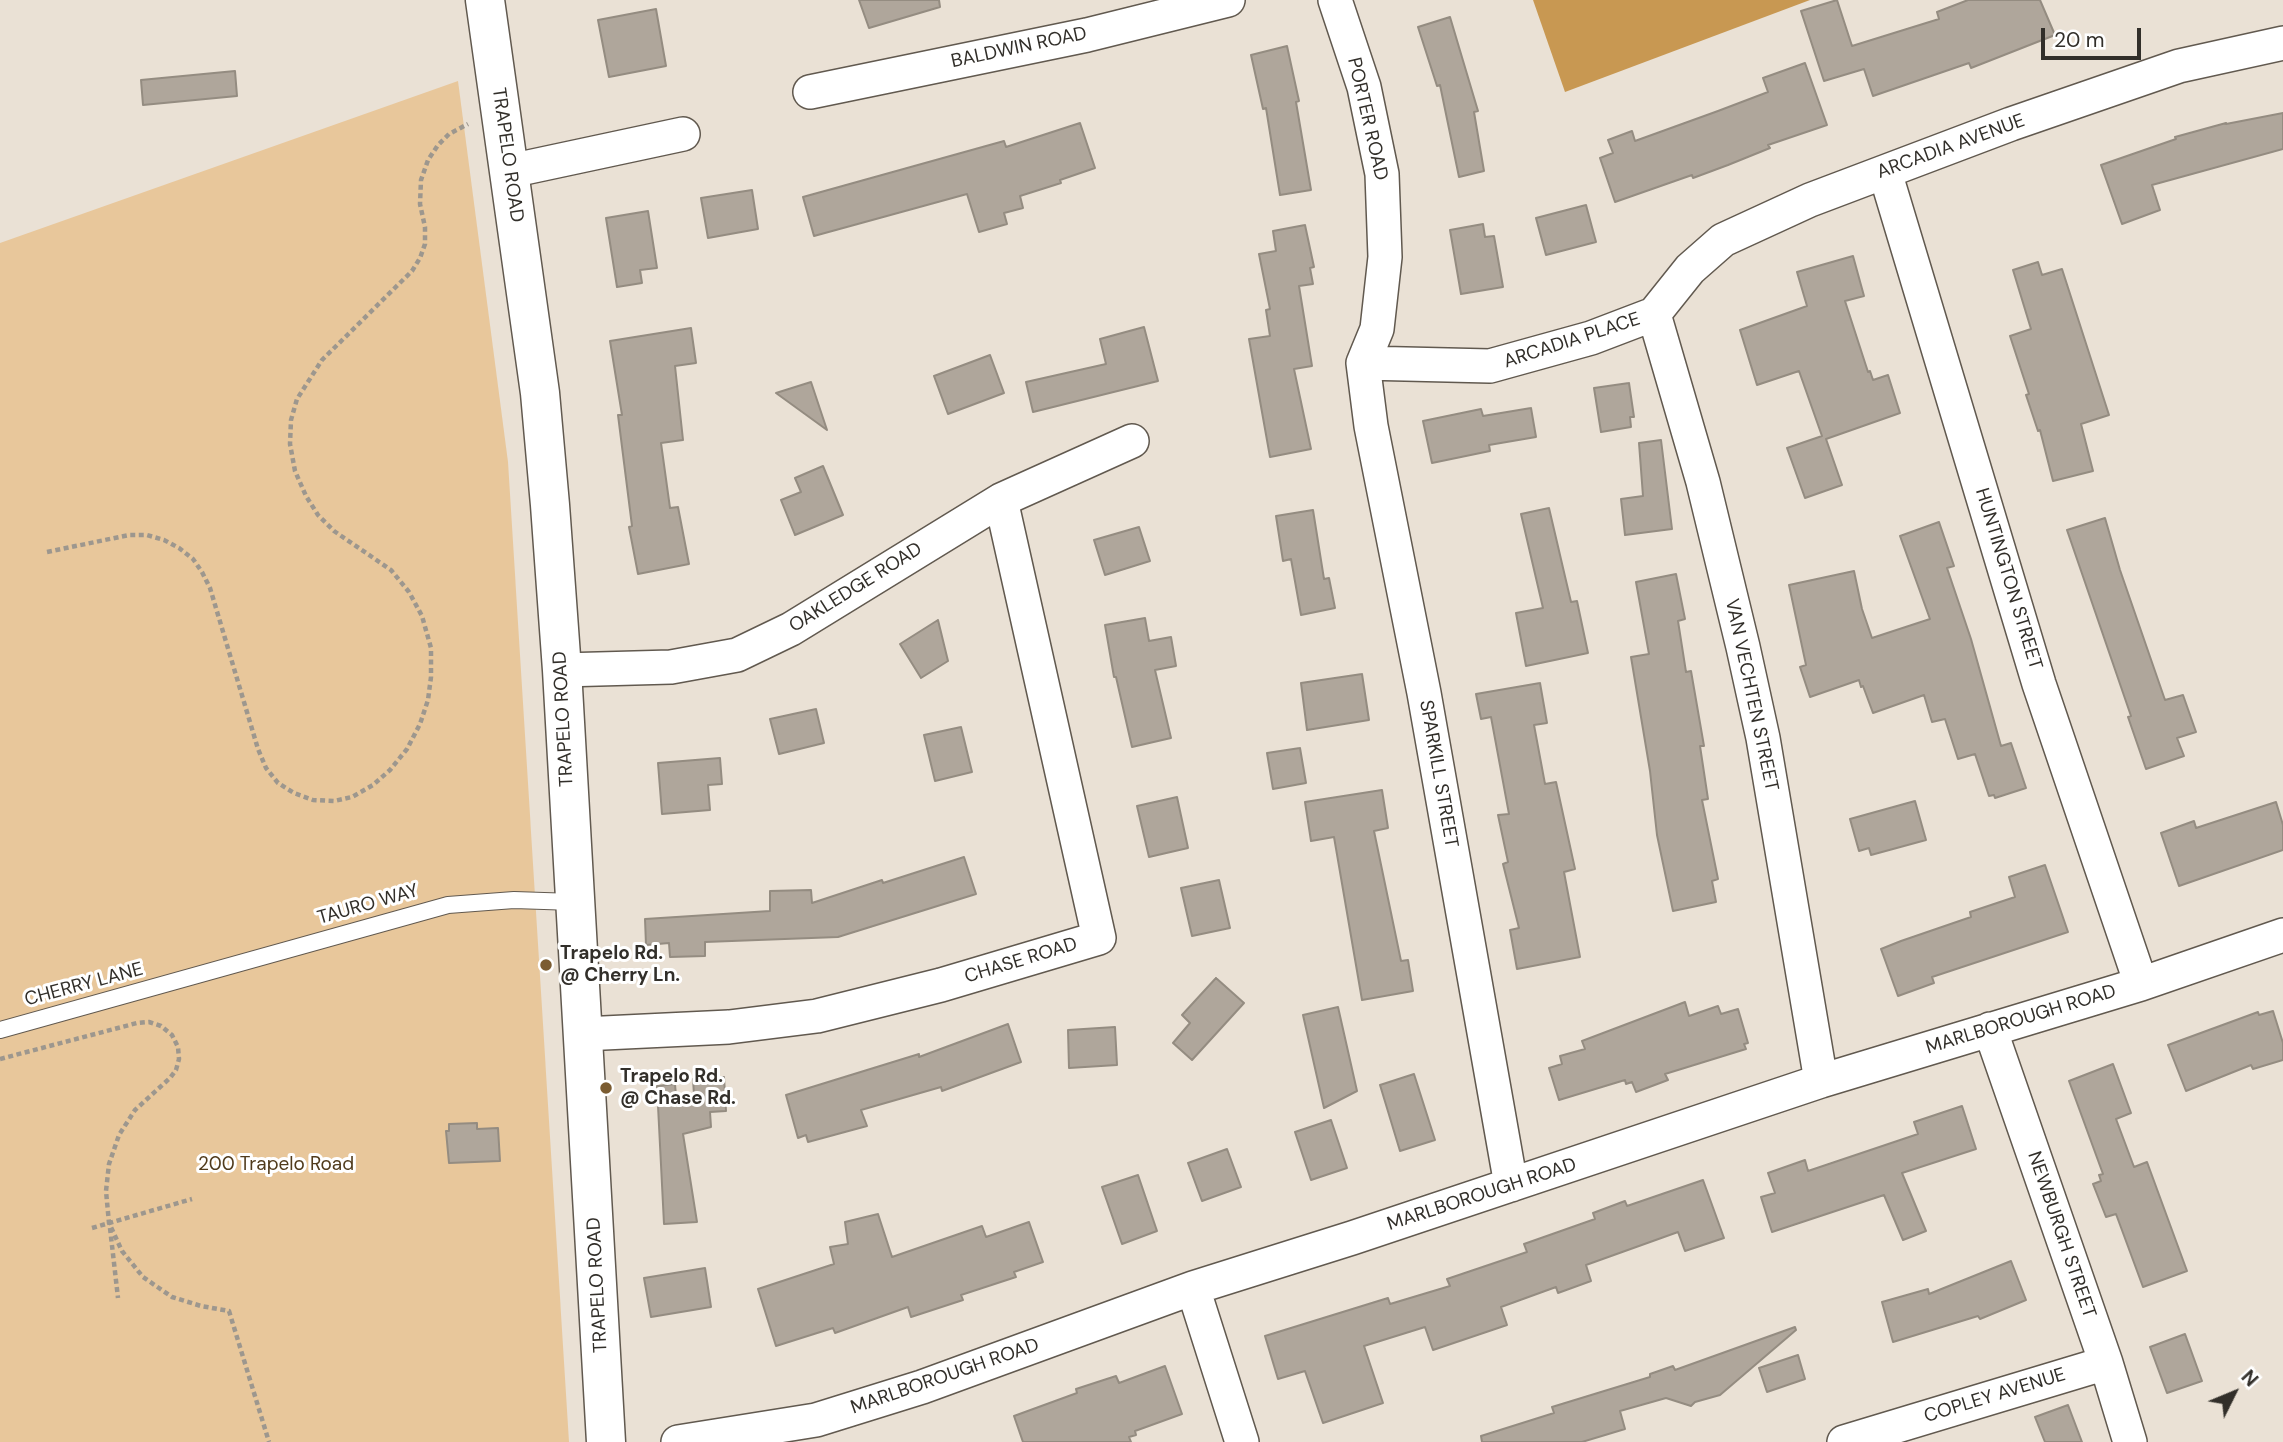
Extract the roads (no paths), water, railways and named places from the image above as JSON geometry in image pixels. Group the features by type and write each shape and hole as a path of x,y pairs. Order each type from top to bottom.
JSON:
{"main road":[{"name":"TRAPELO ROAD","path":"485,0 540,393 550,505 562,670 606,1442"}],"street":[{"name":"BALDWIN ROAD","path":"810,92 1087,34 1228,0"},
{"name":"PORTER ROAD","path":"1335,0 1364,87 1382,174 1385,257 1377,329 1363,363"},
{"name":"ARCADIA AVENUE","path":"1654,314 1690,269 1723,240 1810,200 2011,124 2179,66 2283,43"},
{"path":"510,171 683,134"},
{"name":"HUNTINGTON STREET","path":"1885,172 2039,684 2141,984"},
{"name":"ARCADIA PLACE","path":"1363,363 1490,366 1591,338 1654,314"},
{"name":"VAN VECHTEN STREET","path":"1654,314 1703,482 1763,738 1821,1081"},
{"name":"SPARKILL STREET","path":"1363,363 1371,426 1424,693 1511,1185"},
{"name":"OAKLEDGE ROAD","path":"562,670 671,667 737,655 791,629 1001,500 1132,441"},
{"name":"CHASE ROAD","path":"583,1034 729,1027 817,1016 941,985 1099,938 1001,500"},
{"name":"MARLBOROUGH ROAD","path":"678,1442 816,1420 922,1387 1193,1288 1821,1081 2141,984 2283,935"},
{"name":"NEWBURGH STREET","path":"1990,1029 2106,1363 2130,1442"},
{"path":"1193,1288 1242,1442"},
{"name":"COPLEY AVENUE","path":"1844,1442 2106,1363"}],"lane":[{"name":"TAURO WAY","path":"179,981 448,905 514,900 574,902"},
{"name":"CHERRY LANE","path":"0,1030 179,981"}],"place":[{"name":"Trapelo Rd. @ Cherry Ln.","path":"546,965"},
{"name":"Trapelo Rd. @ Chase Rd.","path":"606,1088"}],"park label":[{"name":"200 Trapelo Road","path":"276,1165"}]}
